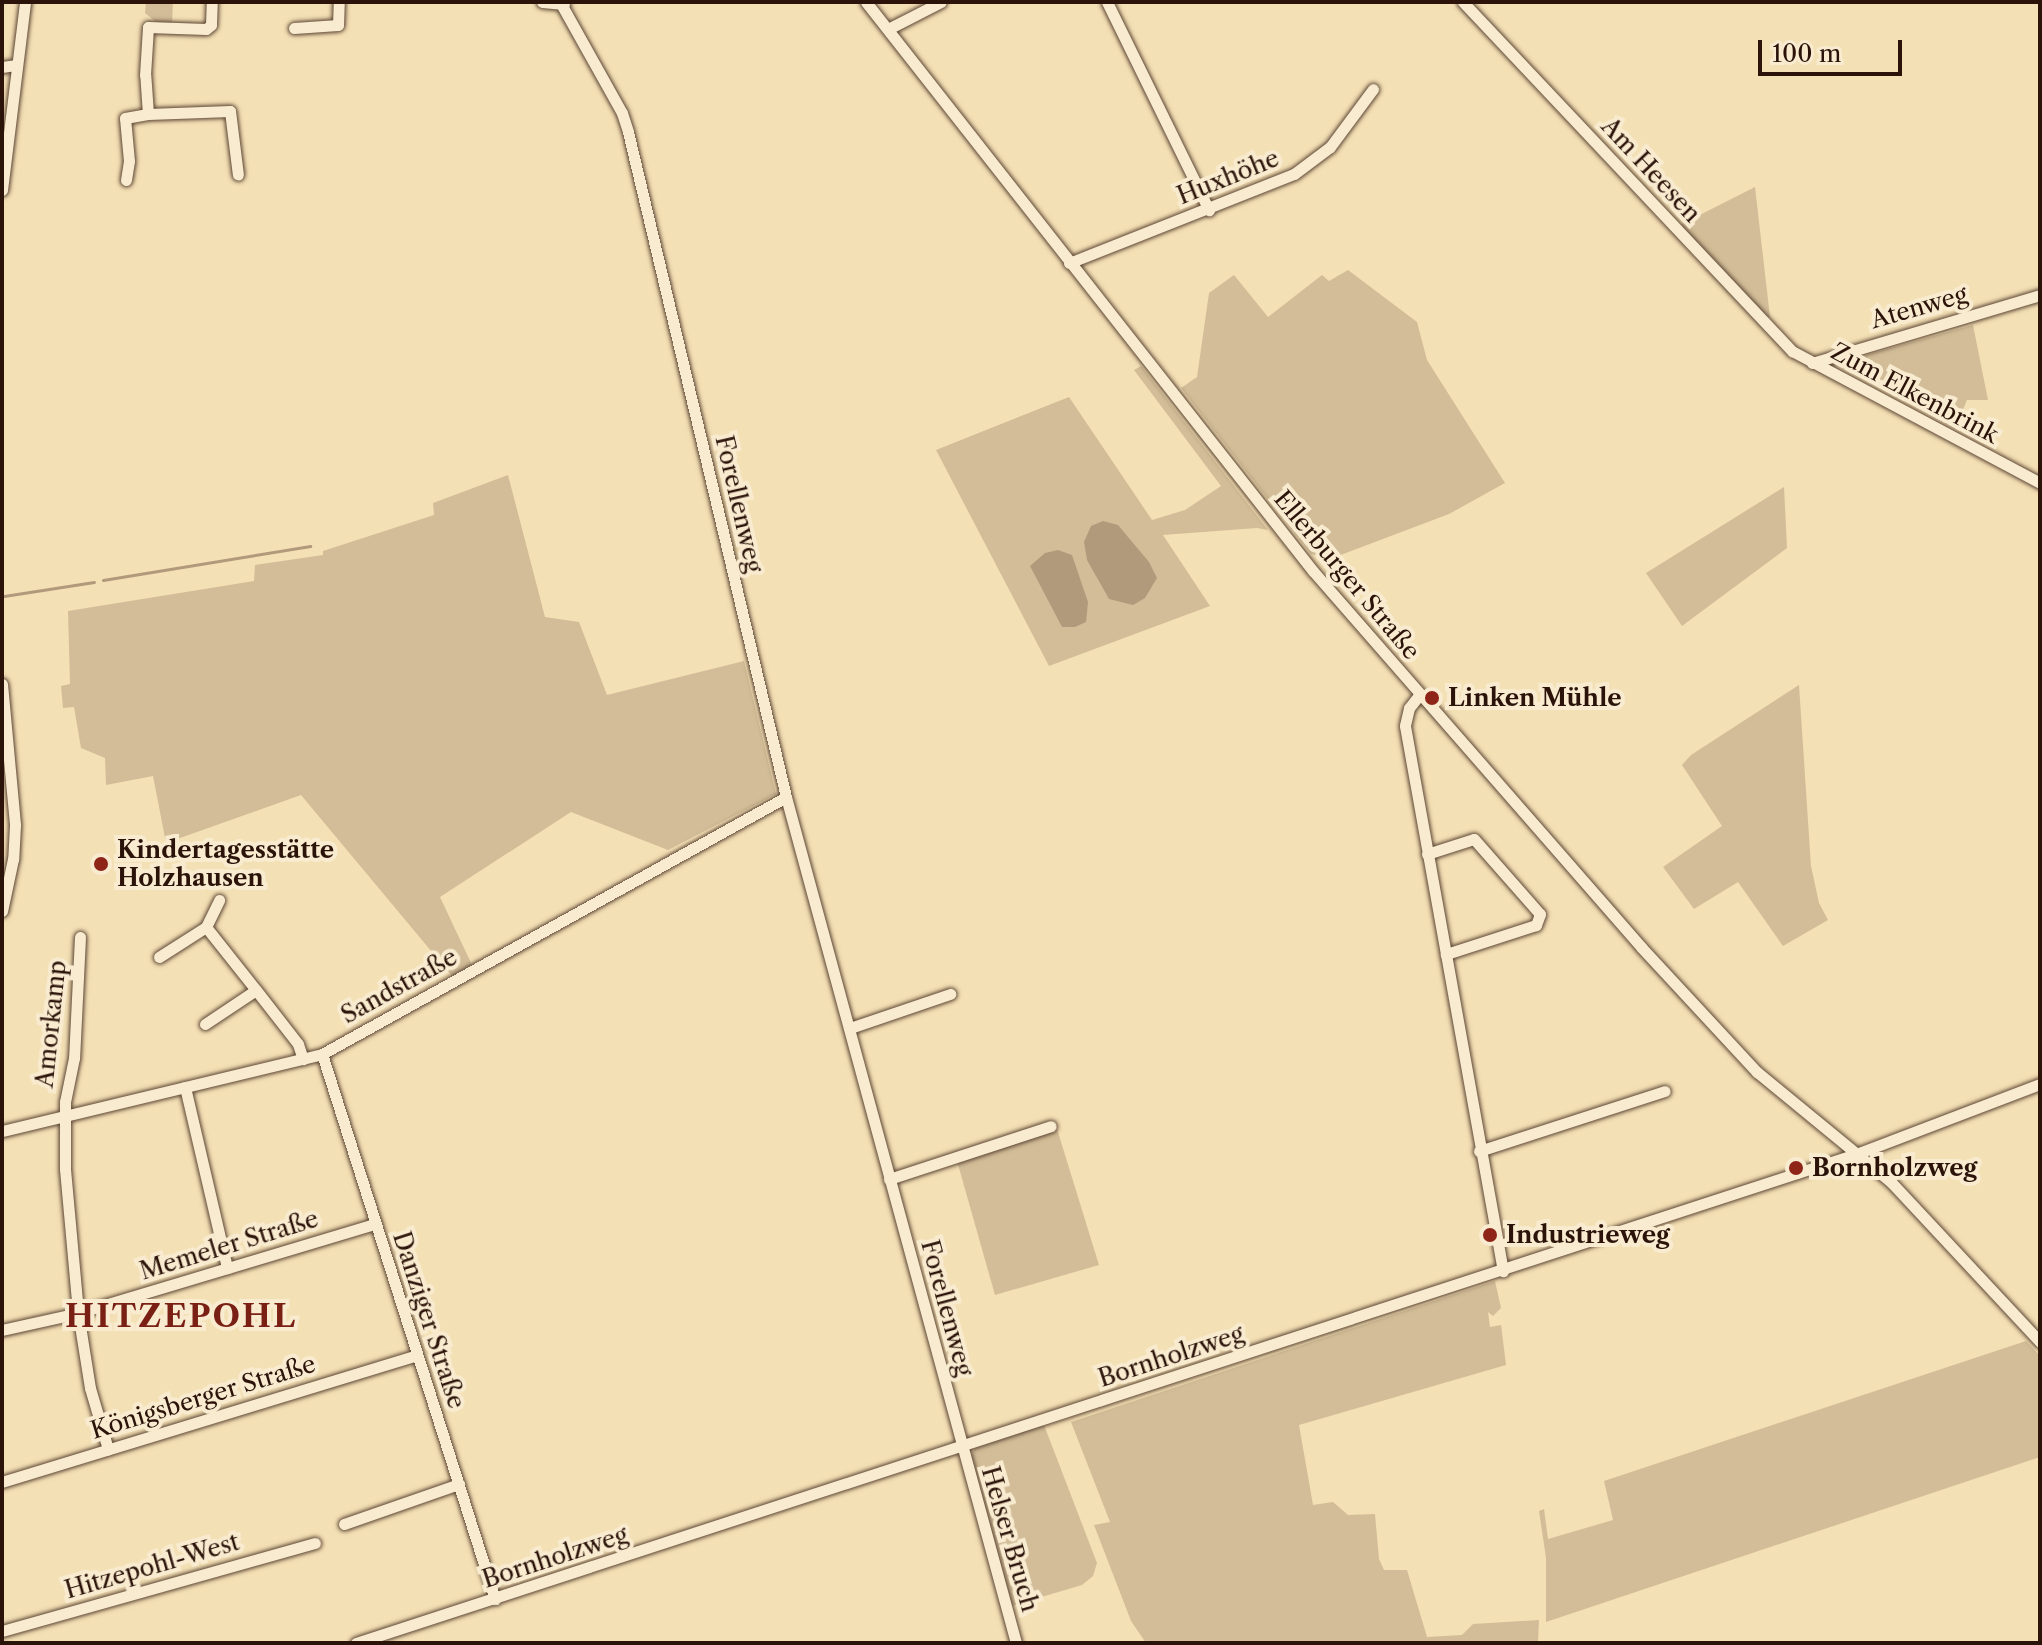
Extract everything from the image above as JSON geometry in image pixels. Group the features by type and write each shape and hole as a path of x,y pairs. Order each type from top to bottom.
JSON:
{"street":[{"path":"2,190 25,2"},
{"path":"148,114 145,75 148,27 206,29 211,25 212,2"},
{"path":"294,28 338,25 339,2"},
{"path":"542,2 563,3"},
{"name":"Ellerburger Straße","path":"866,2 1255,501 1420,694 1742,1057 1859,1153 1915,1206 2040,1342"},
{"path":"888,29 941,2"},
{"path":"1107,2 1209,210"},
{"name":"Am Heesen","path":"1463,2 1775,335 1812,363"},
{"name":"Forellenweg","path":"563,3 622,113 628,132 786,797 962,1448"},
{"path":"2,67 17,65"},
{"name":"Huxhöhe","path":"1069,263 1294,174 1316,161 1330,147 1373,89"},
{"path":"126,180 129,161 125,118 148,114 230,111 238,175"},
{"name":"Atenweg","path":"1812,363 2040,295"},
{"name":"Zum Elkenbrink","path":"1812,363 2040,483"},
{"path":"2,684 15,825 13,859 2,911"},
{"path":"1420,694 1409,708 1405,726 1503,1271"},
{"name":"Sandstraße","path":"2,1131 322,1054 786,797"},
{"path":"1427,854 1474,839 1540,914 1536,925 1446,954"},
{"path":"159,957 206,927 219,900"},
{"path":"206,927 298,1044 303,1059"},
{"name":"Amorkamp","path":"80,937 74,1058 64,1116 68,1230 90,1388 108,1449"},
{"path":"205,1024 256,990"},
{"path":"850,1028 950,994"},
{"name":"Danziger Straße","path":"322,1054 495,1599"},
{"name":"Bornholzweg","path":"356,1643 962,1448 1859,1153 2040,1084"},
{"path":"185,1087 227,1268"},
{"path":"1479,1151 1665,1091"},
{"path":"889,1179 1051,1126"},
{"name":"Memeler Straße","path":"2,1330 78,1313 375,1224"},
{"name":"Königsberger Straße","path":"2,1482 417,1355"},
{"name":"Helser Bruch","path":"962,1448 1016,1643"},
{"path":"344,1524 459,1484"},
{"name":"Hitzepohl-West","path":"2,1631 315,1543"}],"shaded area":[{"path":"146,2 173,2 172,24 160,25 145,13"},
{"path":"1755,187 1770,317 1765,317 1678,226"},
{"path":"1348,270 1417,322 1427,360 1505,483 1449,514 1330,559 1311,554 1181,388 1197,377 1209,293 1234,275 1268,317 1322,275 1329,281"},
{"path":"1973,325 1988,400 1967,400 1955,429 1838,366 1838,363"},
{"path":"1141,366 1268,530 1257,528 1163,535 1210,606 1049,666 936,450 1069,397 1152,520 1185,510 1221,486 1134,370"},
{"path":"508,475 545,617 579,622 607,695 744,661 776,794 668,850 571,812 440,897 472,965 452,976 301,795 166,843 153,776 106,785 105,758 81,748 74,707 63,708 61,686 70,684 68,611 254,581 255,565 323,555 323,551 434,515 433,503"},
{"path":"1784,487 1787,548 1682,626 1646,573"},
{"path":"1103,521 1118,525 1149,562 1157,578 1145,598 1133,605 1109,599 1087,560 1084,542 1091,526"},
{"path":"1058,550 1072,555 1088,602 1086,622 1075,627 1062,627 1030,566 1045,553"},
{"path":"1799,685 1811,866 1819,903 1828,920 1783,946 1738,882 1694,909 1663,867 1722,826 1682,765 1691,755"},
{"path":"1057,1129 1099,1265 995,1295 957,1161"},
{"path":"1495,1281 1501,1308 1493,1316 1488,1312 1490,1327 1501,1325 1506,1365 1299,1425 1313,1505 1333,1502 1348,1515 1375,1514 1379,1559 1384,1570 1407,1570 1427,1637 1462,1635 1473,1624 1539,1620 1538,1643 1146,1643 1131,1621 1094,1525 1110,1522 1071,1422"},
{"path":"2026,1341 2040,1356 2040,1457 1546,1622 1546,1558 1539,1511 1544,1509 1548,1539 1613,1520 1604,1481"},
{"path":"1044,1425 1097,1563 1093,1576 1082,1585 1011,1606 971,1456 975,1448"}],"waterway":[{"path":"103,580 310,546"},
{"path":"4,596 94,582"}],"place":[{"name":"Linken Mühle","path":"1432,698"},
{"name":"Kindertagesstätte Holzhausen","path":"101,864"},
{"name":"Bornholzweg","path":"1796,1168"},
{"name":"Industrieweg","path":"1490,1235"}],"district":[{"name":"HITZEPOHL","path":"181,1316"}]}
